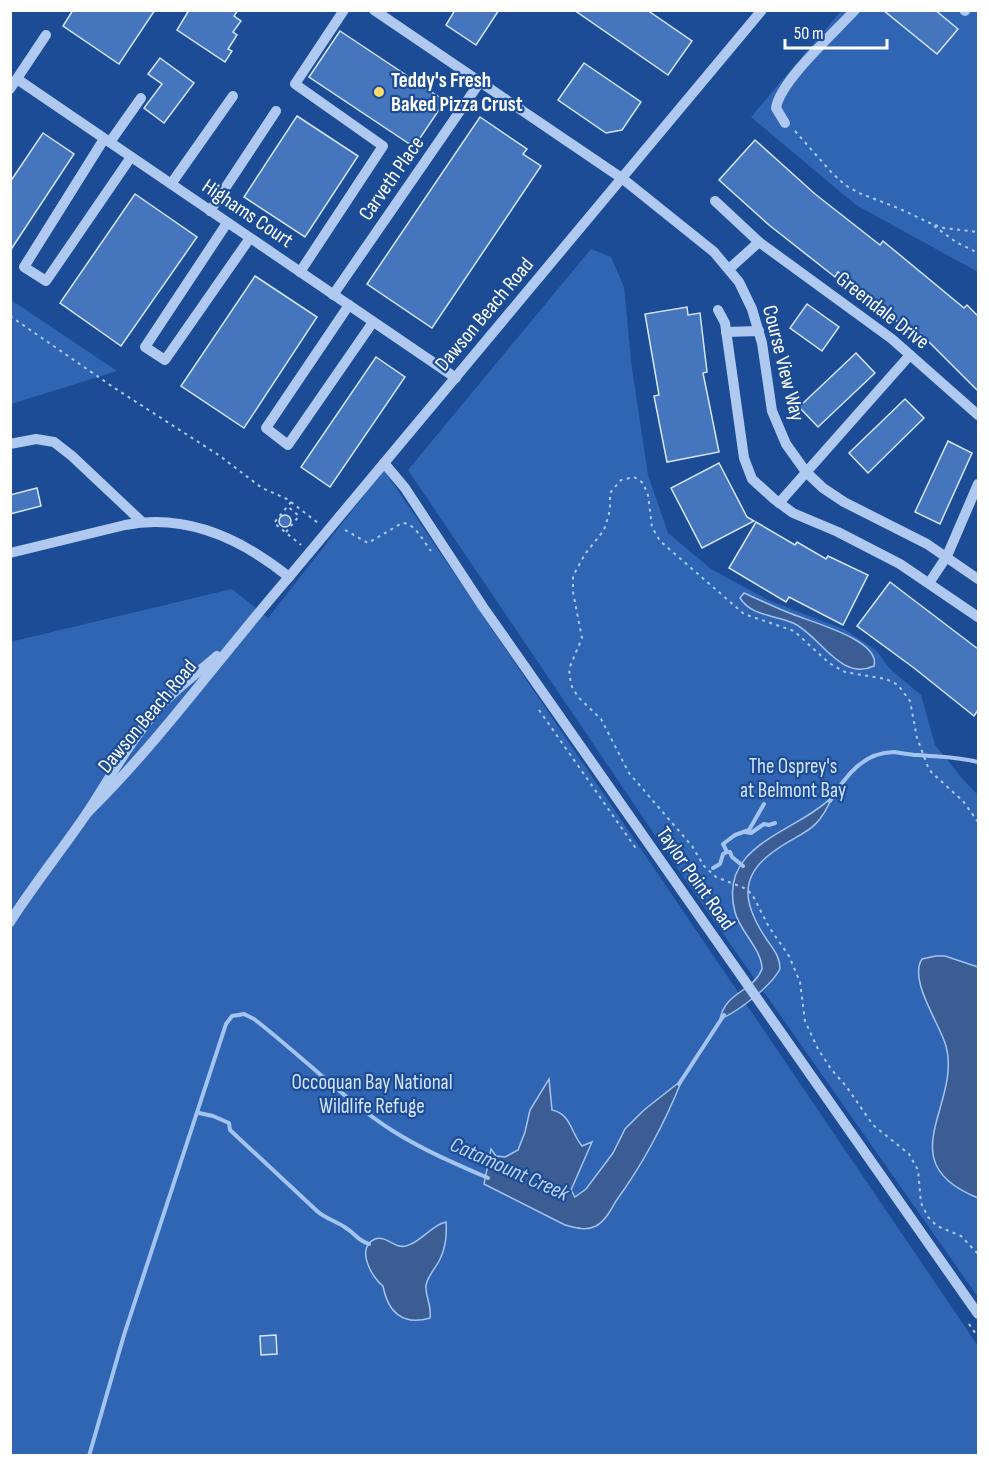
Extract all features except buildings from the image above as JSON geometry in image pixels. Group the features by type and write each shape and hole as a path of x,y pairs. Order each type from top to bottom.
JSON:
{"street":[{"path":"300,272 383,146 295,84 344,10"},
{"name":"Course View Way","path":"374,10 622,178 708,246 729,269 747,296 759,331 774,417 786,444 806,472 843,502 927,544 978,579"},
{"name":"Dawson Beach Road","path":"87,813 134,764 234,640 456,378 762,10"},
{"path":"785,123 776,108 781,94 804,65 855,10"},
{"path":"10,89 46,35"},
{"name":"Highams Court","path":"17,79 456,378"},
{"name":"Carveth Place","path":"333,295 480,82"},
{"path":"171,184 233,96"},
{"path":"131,157 46,281 24,267 107,140 141,98"},
{"path":"210,211 276,111"},
{"name":"Greendale Drive","path":"715,201 759,242 892,339 978,415"},
{"path":"227,223 145,347 165,360 250,238"},
{"path":"729,269 759,242"},
{"path":"349,305 266,428 288,445 373,322"},
{"path":"718,310 725,323 744,458 752,479 793,513 838,532 900,564 978,617"},
{"path":"726,332 759,331"},
{"path":"779,503 910,355"},
{"path":"10,444 36,438 54,442 142,522"},
{"name":"Taylor Point Road","path":"384,463 405,488 483,607 978,1314"},
{"path":"929,583 946,556 978,484"},
{"path":"10,553 142,522 172,522 216,534 254,551 289,577"},
{"name":"Dawson Beach Road","path":"10,922 87,813 127,749 160,707 234,640"}],"path":[{"path":"785,123 800,135 832,173 859,193 932,224 978,232"},
{"path":"932,224 956,242 978,253"},
{"path":"10,316 113,387 220,456 262,488 291,502 319,524"},
{"path":"978,822 963,801 932,773 920,747 910,701 898,685 886,679 845,672 829,663 794,631 754,619 738,610 660,541 652,527 648,495 643,483 634,477 626,477 613,488 610,493 610,510 604,530 585,554 573,576 573,592 582,638 569,669 571,685 578,698 602,719 629,773 712,874 752,894 769,927 789,956 800,982 805,1021 818,1049 873,1125 909,1154 918,1170 921,1203 928,1217 937,1226 962,1236 978,1254"},
{"path":"291,502 274,523 310,552"},
{"path":"285,532 299,516 287,506"},
{"path":"338,526 368,543 402,523 407,523 413,527 434,557"},
{"path":"534,702 581,773 638,851"}],"green space":[{"path":"841,11 978,11 978,272 856,205 751,117"},
{"name":"The Osprey's at Belmont Bay","path":"591,249 611,257 624,287 632,369 648,475 668,533 711,569 768,600 846,630 877,651 890,669 921,695 935,745 978,795 978,1297 686,881 408,470"},
{"path":"11,300 117,371 11,404"},
{"name":"Occoquan Bay National Wildlife Refuge","path":"384,470 978,1346 978,1455 11,1455 10,642 232,589 268,618"}],"water":[{"path":"744,593 856,640 867,648 873,657 874,666 862,669 851,668 840,662 793,623 750,608 740,598"},
{"path":"832,797 826,810 813,827 779,847 759,865 752,875 748,896 750,907 760,929 776,954 780,969 776,976 753,998 736,1011 720,1019 728,1003 758,977 762,969 755,947 741,927 735,912 733,889 738,870 748,855 763,842 817,809"},
{"path":"945,956 978,967 978,1198 951,1184 937,1167 933,1150 934,1131 945,1090 948,1068 946,1046 926,1002 919,978 919,968 922,959"},
{"path":"549,1079 552,1110 563,1115 582,1146 592,1142 571,1190 575,1197 586,1189 613,1153 625,1129 644,1110 682,1080 644,1158 605,1218 592,1228 581,1229 565,1225 484,1184 491,1149 496,1156 505,1157 518,1150 530,1110"},
{"path":"446,1222 444,1250 426,1285 430,1318 405,1319 393,1310 383,1286 370,1270 366,1249 369,1243 379,1238 398,1246 412,1244 436,1226"}],"waterway":[{"name":"Catamount Creek","path":"830,801 856,768 864,761 883,753 894,752 978,762"},
{"path":"743,866 732,857 730,852 727,852 723,844 735,835 749,830 764,804"},
{"path":"745,832 751,833 764,824 775,823"},
{"path":"713,868 720,864 723,854 727,852"},
{"name":"Catamount Creek","path":"89,1456 124,1335 226,1024 232,1016 244,1014 254,1019 339,1091 393,1131 428,1151 488,1178"},
{"name":"Catamount Creek","path":"679,1084 724,1015"},
{"path":"199,1113 229,1123 230,1130 317,1211 369,1244"}],"place":[{"name":"Teddy's Fresh Baked Pizza Crust","path":"379,92"}]}
